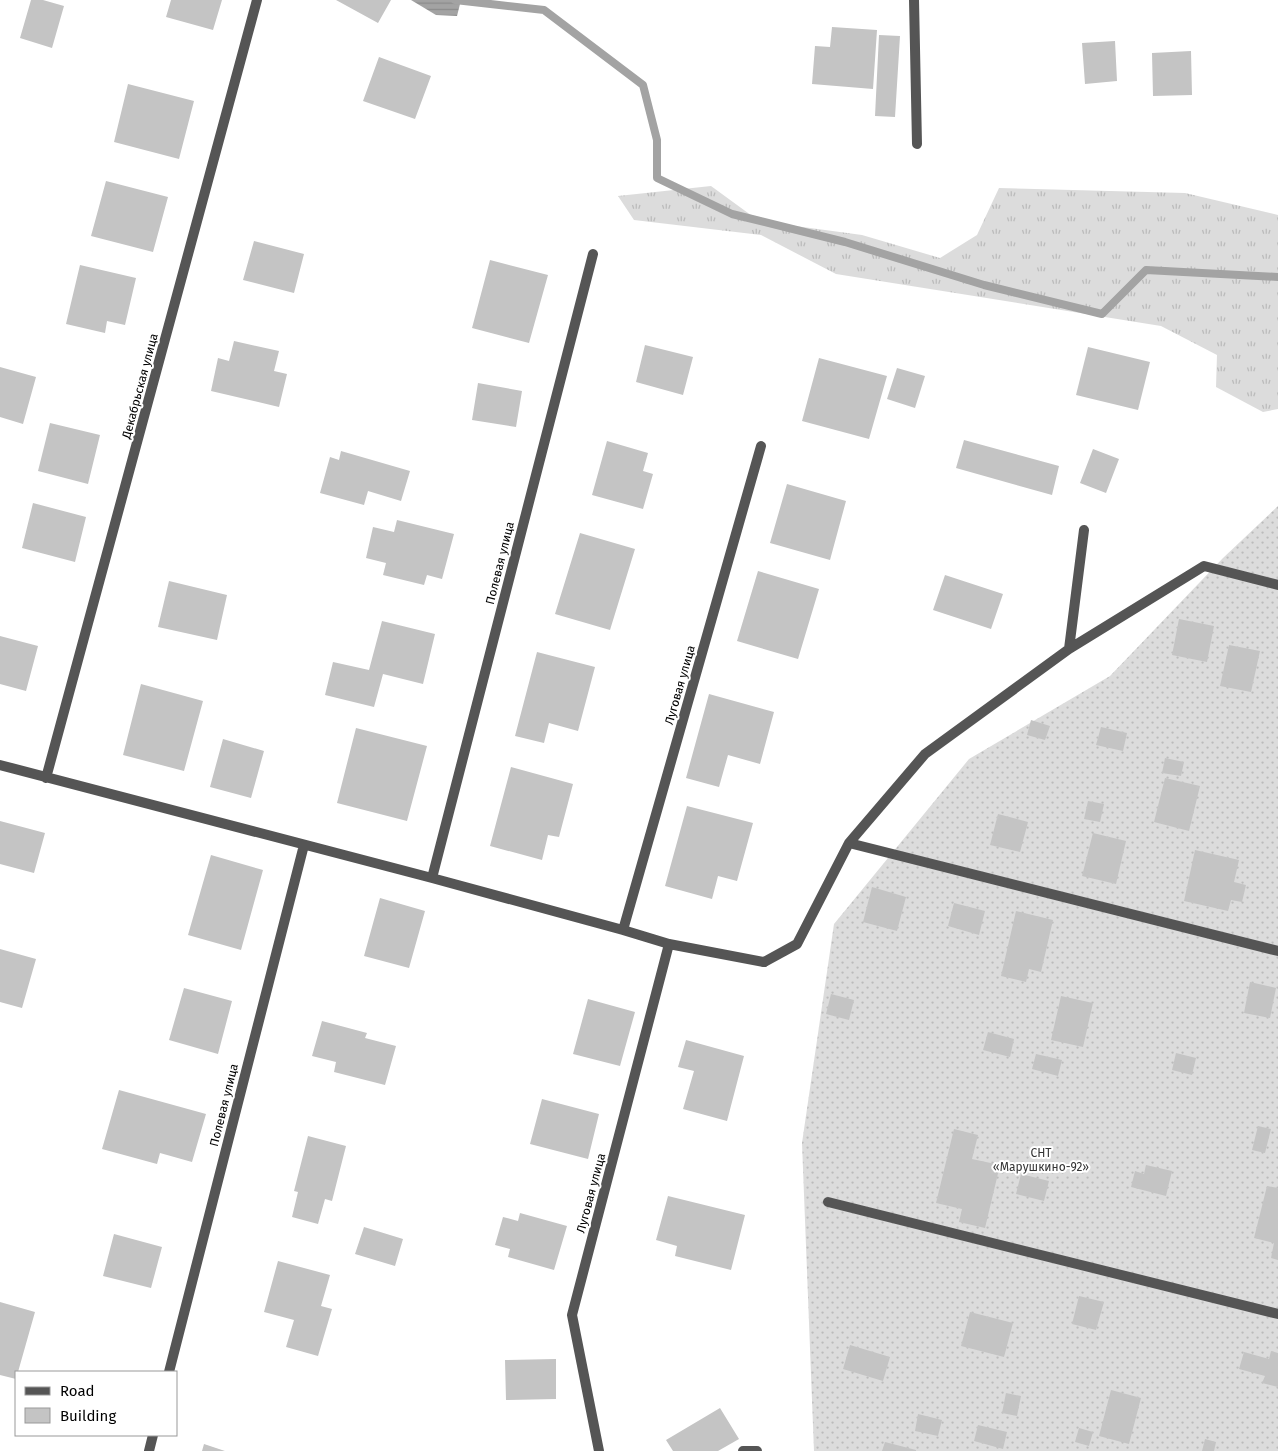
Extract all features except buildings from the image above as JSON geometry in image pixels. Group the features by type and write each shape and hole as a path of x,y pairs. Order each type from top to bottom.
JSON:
{"street":[{"name":"Декабрьская улица","path":"46,778 257,0"},
{"path":"914,0 917,144"},
{"name":"Полевая улица","path":"432,878 592,254"},
{"name":"Луговая улица","path":"623,930 761,446"},
{"path":"1068,649 1084,530"},
{"path":"0,766 432,878 669,944 764,962 796,944 849,843 925,754 1068,649 1204,566 1278,585"},
{"path":"849,843 1278,951"},
{"name":"Полевая улица","path":"169,1371 304,845"},
{"name":"Луговая улица","path":"599,1451 572,1315 669,944"},
{"path":"828,1202 1278,1314"},
{"path":"149,1451 153,1436"},
{"path":"744,1450 757,1451"}],"green space":[{"path":"711,186 759,221 862,235 940,258 977,235 999,188 1185,193 1278,215 1278,409 1263,412 1216,387 1217,355 1161,326 836,274 761,235 634,220 618,196"},
{"name":"СНТ «Марушкино-92»","path":"1278,506 1278,1451 814,1451 802,1143 834,924 969,759 1110,676 1223,558"}],"shaded area":[{"path":"411,0 461,0 457,16 436,15"}],"waterway":[{"path":"455,0 544,10 643,85 657,140 657,178 732,214 845,242 984,285 1102,314 1146,270 1278,277"}]}
